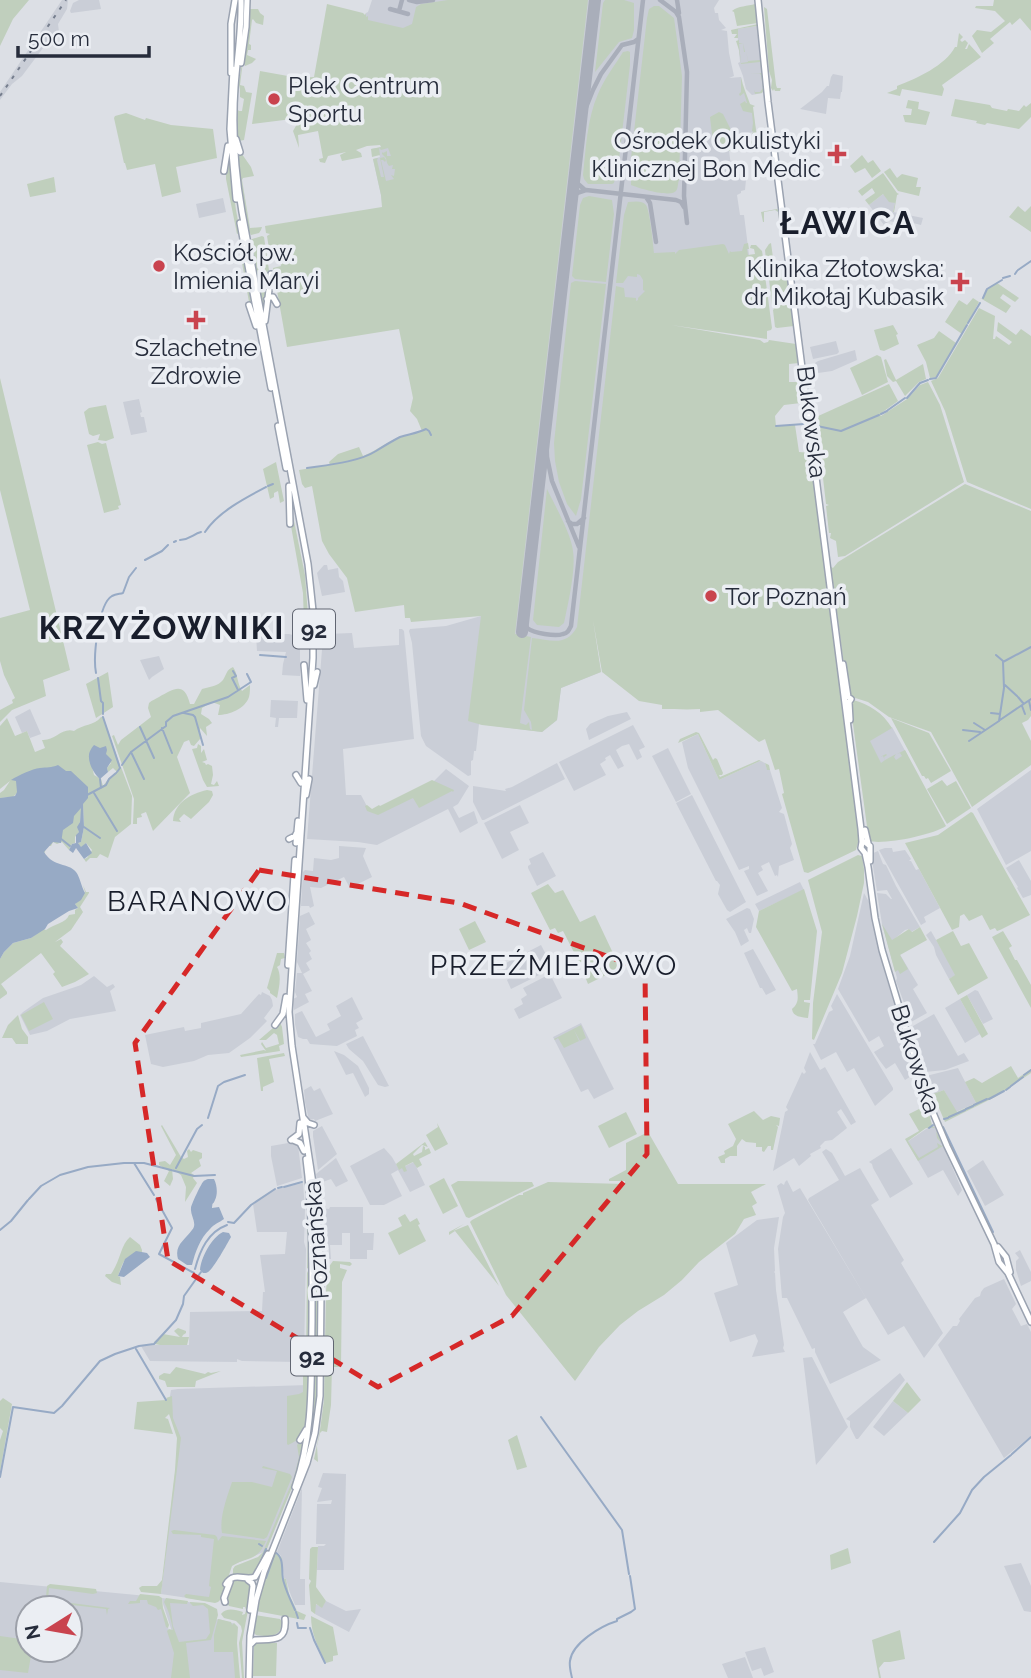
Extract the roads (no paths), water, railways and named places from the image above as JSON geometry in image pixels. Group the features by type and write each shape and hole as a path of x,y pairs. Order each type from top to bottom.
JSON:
{"main road":[{"path":"232,83 230,30 232,9 238,0"},
{"name":"92","path":"238,0 232,83 236,199 311,586 314,629 299,831"},
{"name":"92","path":"232,129 241,21 238,0"},
{"path":"234,100 245,36 247,0"},
{"name":"Bukowska","path":"760,0 865,843"},
{"name":"Bukowska","path":"760,0 768,100 844,691 865,843 870,846 866,851 882,950 927,1098 988,1233 1031,1316"},
{"path":"224,171 224,151 232,129"},
{"path":"232,129 240,152"},
{"path":"265,345 265,318 271,274"},
{"path":"267,299 273,297 278,304"},
{"path":"248,305 265,345"},
{"name":"92","path":"265,345 309,603 308,703 302,752 303,804 299,831"},
{"path":"289,486 290,524"},
{"path":"305,552 310,566"},
{"path":"843,664 848,696 851,699 850,720"},
{"path":"304,665 308,703"},
{"path":"308,703 317,672"},
{"path":"296,775 301,783"},
{"path":"303,804 309,779"},
{"path":"299,831 307,841 298,849 289,839 299,831"},
{"name":"Poznańska","path":"248,1678 251,1621 261,1582 307,1463 319,1405 321,1263 306,1136 288,1043 286,997 298,849"},
{"name":"Poznańska","path":"248,1678 246,1642 250,1610 299,1473 309,1420 312,1291 309,1189 289,1018 298,849"},
{"path":"289,874 293,885"},
{"path":"275,1024 283,1014 286,997"},
{"path":"304,1151 300,1143 291,1140 298,1134 301,1120 313,1127 306,1136"},
{"path":"306,1198 309,1189"},
{"name":"Bukowska","path":"1003,1260 1031,1322"},
{"path":"300,1440 309,1420"},
{"path":"234,1575 250,1578 256,1576 268,1554"},
{"path":"226,1584 234,1575"},
{"path":"225,1602 228,1585 234,1575"},
{"path":"234,1575 253,1584 250,1610"},
{"path":"248,1657 253,1640 279,1638 284,1632 285,1623 285,1619 278,1636 267,1638 254,1635 251,1621"}],"water":[{"path":"94,745 100,748 106,746 106,754 112,760 107,768 108,772 100,779 89,761"},
{"path":"58,765 71,771 88,787 88,798 83,804 84,827 81,842 78,843 81,847 86,843 92,853 84,859 76,848 73,853 69,850 72,844 76,843 81,808 74,816 73,823 63,830 61,843 53,842 44,852 56,863 76,872 85,893 75,904 78,908 48,924 31,938 13,943 0,959 0,798 15,796 16,781 11,780 14,778 33,770"},
{"path":"208,1179 214,1179 216,1187 217,1195 212,1208 219,1207 224,1219 206,1233 198,1246 192,1265 187,1265 178,1259 177,1254 181,1243 194,1227 191,1206 202,1184"},
{"path":"223,1232 229,1233 231,1237 214,1266 203,1273 200,1270 205,1254 214,1239"},
{"path":"136,1251 147,1253 150,1257 124,1277 118,1276 125,1259"}],"waterway":[{"path":"1018,270 1031,261"},
{"path":"1003,278 1010,276"},
{"path":"983,298 987,289 1002,280"},
{"path":"968,323 980,303"},
{"path":"930,379 936,378 967,325"},
{"path":"907,398 920,383 928,380"},
{"path":"888,410 905,398"},
{"path":"881,414 887,411"},
{"path":"817,426 841,431 879,415"},
{"path":"776,426 804,424"},
{"path":"307,468 361,458 400,437 426,429 431,435"},
{"path":"268,486 273,484"},
{"path":"205,532 224,512 266,487"},
{"path":"180,540 201,532"},
{"path":"145,560 168,545"},
{"path":"96,673 96,644 103,609 112,596 123,593 136,568"},
{"path":"969,741 999,721 1004,688 1003,662 1031,647"},
{"path":"260,655 286,657"},
{"path":"996,655 1003,661"},
{"path":"233,671 236,676 232,678 238,690"},
{"path":"122,765 131,752 166,726 166,722 173,716 228,697 251,682 247,674"},
{"path":"98,678 103,714"},
{"path":"1005,685 1017,696"},
{"path":"1018,697 1023,703"},
{"path":"1000,720 1031,699"},
{"path":"1029,701 1031,710"},
{"path":"1022,706 1025,714"},
{"path":"184,713 195,717 203,745"},
{"path":"991,713 1000,714"},
{"path":"103,717 120,768 117,772"},
{"path":"974,723 985,730"},
{"path":"140,727 154,758"},
{"path":"162,728 172,753"},
{"path":"963,730 980,732"},
{"path":"131,752 144,779"},
{"path":"87,795 106,785 116,773"},
{"path":"100,779 101,788"},
{"path":"94,793 117,831"},
{"path":"84,827 100,838"},
{"path":"60,838 70,846"},
{"path":"1024,1075 1031,1070"},
{"path":"208,1118 218,1086 245,1075"},
{"path":"1011,1086 1023,1077"},
{"path":"926,1080 930,1090"},
{"path":"1006,1090 1010,1087"},
{"path":"989,1099 1004,1091"},
{"path":"932,1094 934,1100"},
{"path":"974,1105 987,1099"},
{"path":"966,1109 973,1106"},
{"path":"949,1117 965,1110"},
{"path":"944,1119 948,1118"},
{"path":"176,1168 197,1129 202,1125"},
{"path":"929,1128 933,1125"},
{"path":"943,1127 993,1232"},
{"path":"134,1163 154,1195"},
{"path":"29,1199 41,1186 60,1175 88,1167 144,1163 194,1176 215,1175"},
{"path":"284,1187 302,1182"},
{"path":"278,1188 282,1187"},
{"path":"228,1222 234,1223 251,1205 275,1189"},
{"path":"156,1199 172,1228 159,1254 194,1273"},
{"path":"0,1230 28,1200"},
{"path":"195,1269 206,1242 215,1232 227,1225"},
{"path":"0,1477 13,1407 54,1413 100,1361 139,1346 154,1344 176,1320 184,1296 201,1272"},
{"path":"136,1349 166,1400"},
{"path":"541,1417 622,1530 629,1574"},
{"path":"1012,1454 1031,1437"},
{"path":"934,1542 960,1513 972,1490 1011,1455"},
{"path":"261,1561 266,1549"},
{"path":"275,1552 282,1562 284,1583 295,1610"},
{"path":"266,1578 275,1553"},
{"path":"572,1678 570,1661 576,1648 596,1631 635,1609 630,1576"},
{"path":"296,1612 298,1618"},
{"path":"297,1623 298,1628 306,1628"},
{"path":"310,1628 325,1663"}],"railway":[{"path":"0,96 66,0"}],"place":[{"name":"Plek Centrum Sportu","path":"274,99"},
{"name":"Ośrodek Okulistyki Klinicznej Bon Medic","path":"837,154"},
{"name":"Kościół pw. Imienia Maryi","path":"159,266"},
{"name":"Klinika Złotowska: dr Mikołaj Kubasik","path":"960,282"},
{"name":"Szlachetne Zdrowie","path":"196,320"},
{"name":"Tor Poznań","path":"711,596"}],"district":[{"name":"ŁAWICA","path":"848,222"},
{"name":"KRZYŻOWNIKI","path":"162,627"},
{"name":"BARANOWO","path":"198,901"},
{"name":"PRZEŹMIEROWO","path":"554,965"}]}
